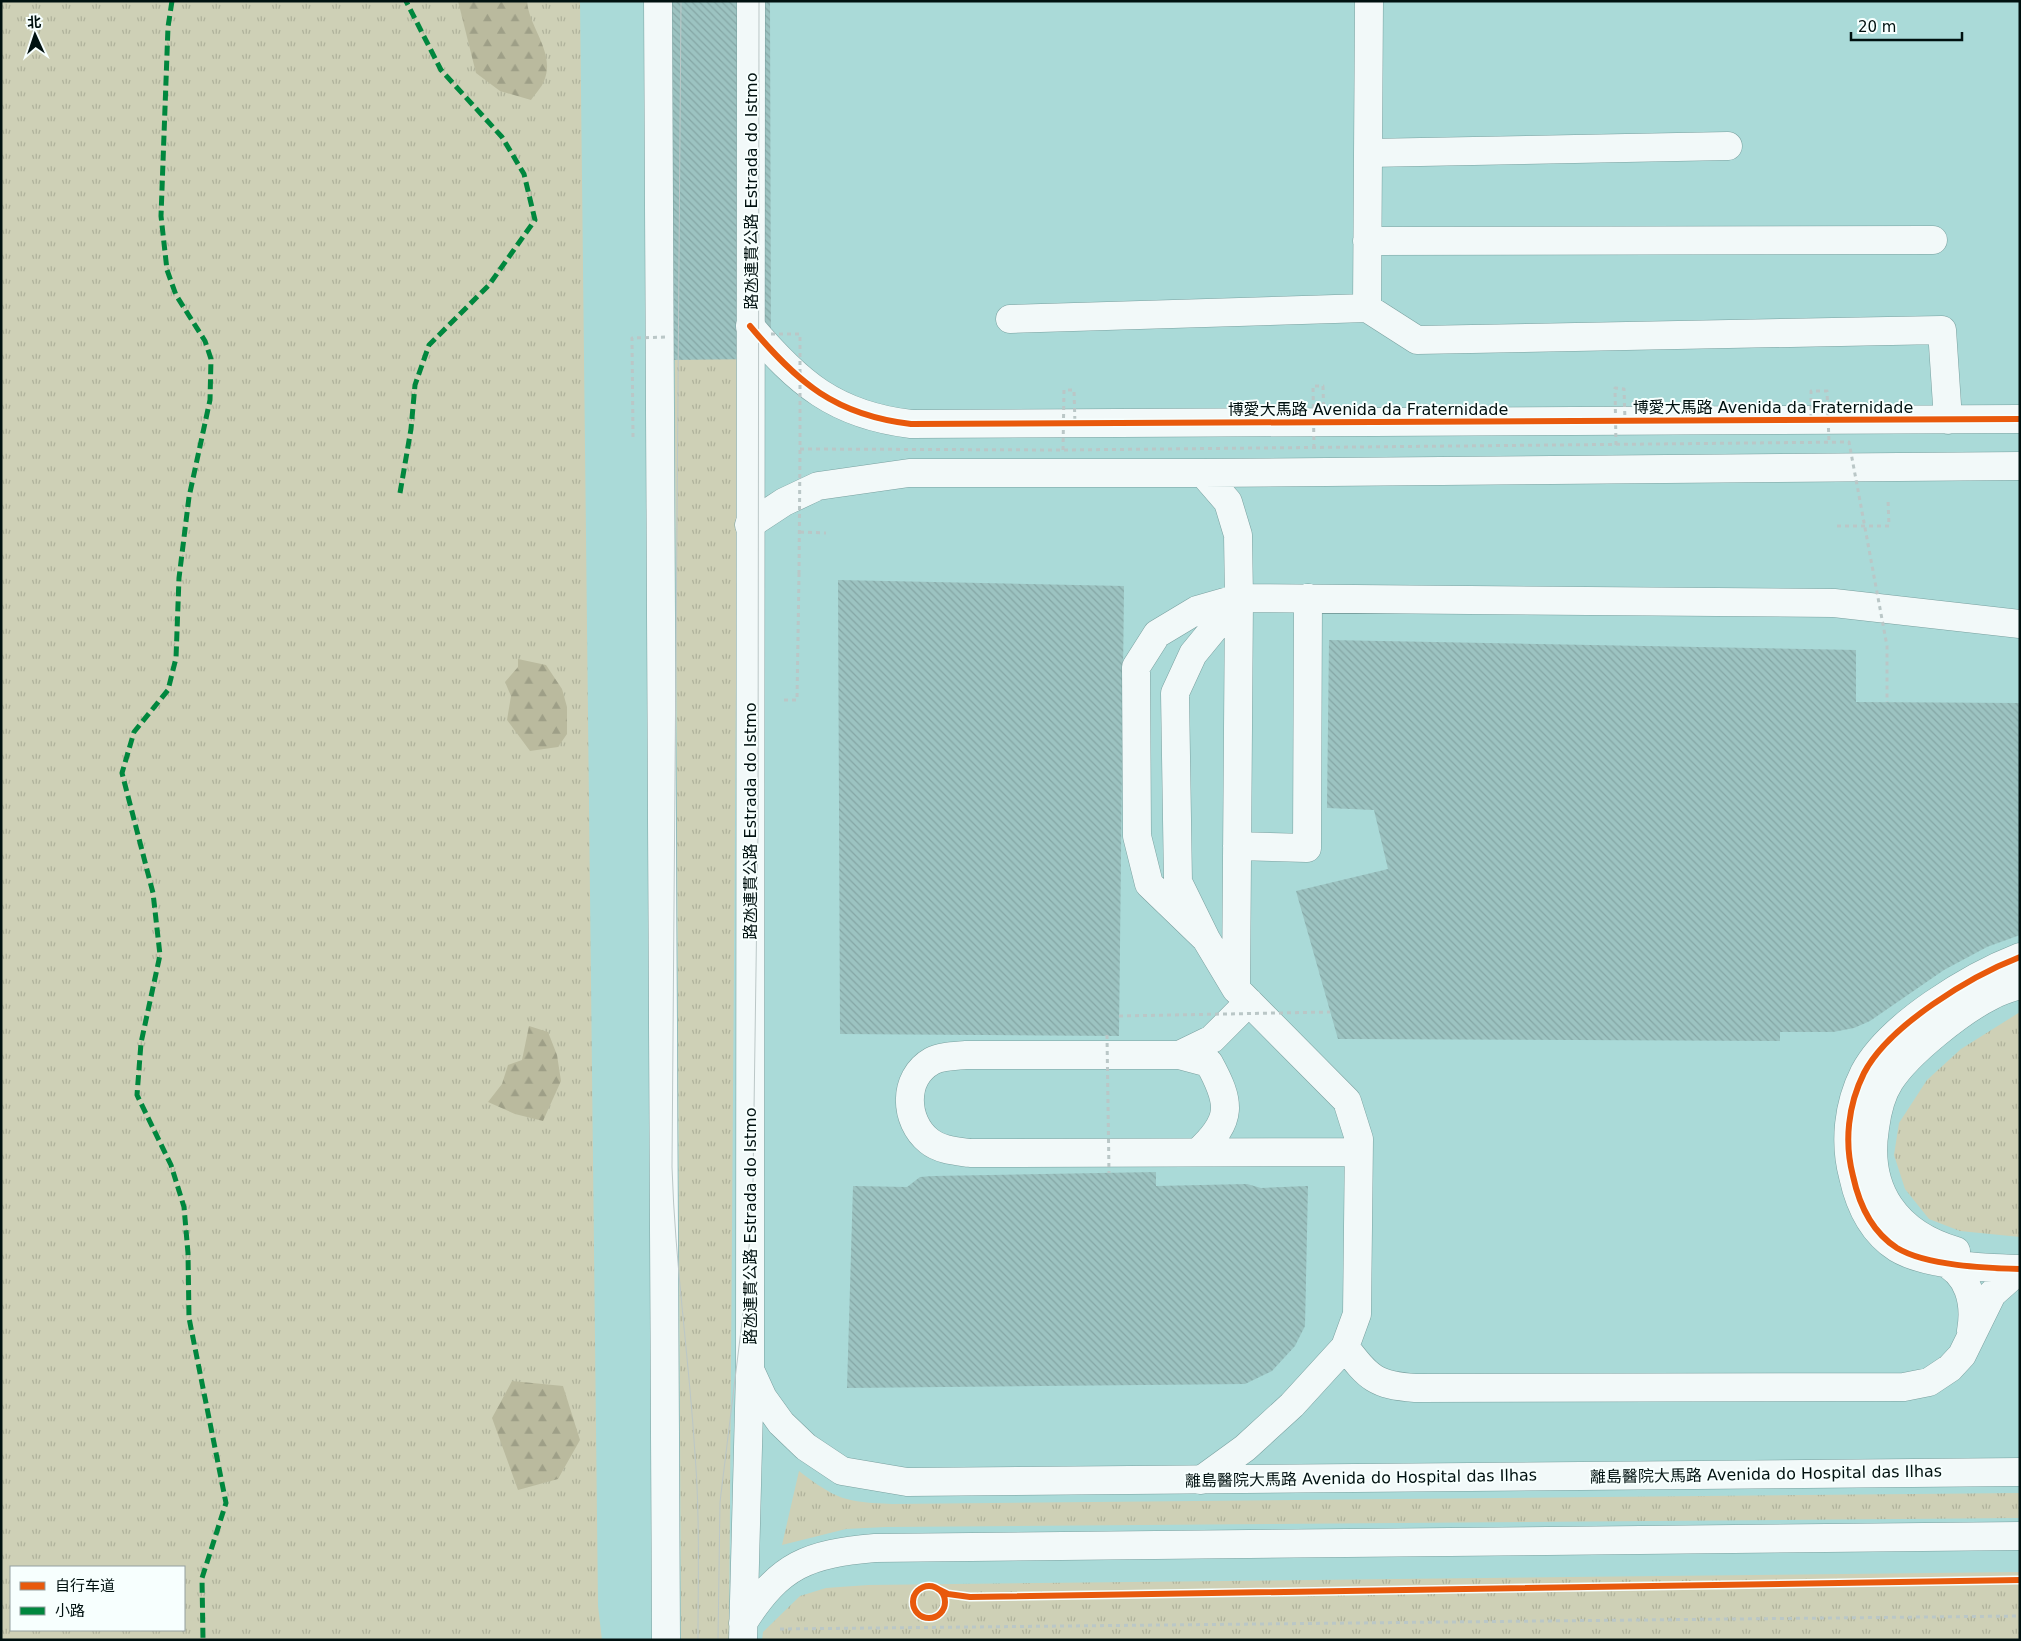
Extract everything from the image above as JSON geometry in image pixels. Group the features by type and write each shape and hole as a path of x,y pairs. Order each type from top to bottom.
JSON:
{"main road":[{"path":"658,1 666,1640"},
{"name":"路氹連貫公路 Estrada do Istmo","path":"743,1631 750,1370 749,525 761,330 751,1"},
{"path":"1367,308 1369,1"},
{"path":"1368,153 1728,146"},
{"path":"1367,241 1932,240"},
{"path":"1010,319 1367,308 1417,340 1942,330 1948,420"},
{"name":"博愛大馬路 Avenida da Fraternidade","path":"761,330 776,356 812,387 836,404 882,421 940,426 1075,425 1319,436 1620,433 1811,418 2020,419"},
{"path":"749,525 784,502 818,486 909,473 1203,473 2020,466"},
{"path":"1179,1055 1212,1039 1242,996 1237,846 1238,535 1228,502 1203,473"},
{"path":"1201,1480 1245,1448 1292,1405 1345,1348 1357,1314 1359,1139 1348,1101 1242,996 1206,939 1178,882 1175,693 1193,654 1239,598"},
{"path":"1206,939 1149,884 1138,836 1136,667 1157,634 1198,610 1239,598 1834,603 2020,624"},
{"path":"1237,846 1307,848 1308,598"},
{"path":"2020,957 1965,983 1890,1039 1865,1072 1853,1102 1848,1131 1849,1162 1857,1196 1868,1219 1898,1249 1922,1258 1985,1268 2020,1269"},
{"path":"2020,985 1990,996 1946,1026 1909,1057 1889,1083 1878,1108 1873,1138 1873,1164 1883,1197 1896,1217 1917,1235 1933,1244 1975,1256 2020,1259"},
{"path":"1198,1152 1216,1135 1224,1120 1223,1089 1209,1063 1179,1055 966,1055 945,1057 932,1061 919,1073 910,1096 910,1112 915,1127 930,1142 946,1149 970,1153 1358,1152"},
{"path":"1941,1261 1952,1266 1963,1277 1971,1296 1974,1313 1970,1336"},
{"path":"1345,1348 1364,1371 1388,1386 1415,1388 1904,1387 1929,1382 1950,1368 1962,1355 1992,1294 2020,1269"},
{"name":"離島醫院大馬路 Avenida do Hospital das Ilhas","path":"750,1370 763,1398 781,1423 806,1447 842,1471 907,1482 2020,1472"},
{"path":"743,1631 760,1597 781,1576 810,1560 844,1551 875,1548 2020,1536"}],"path":[{"path":"761,330 800,334 800,532 797,700"},
{"path":"633,437 632,338 667,338"},
{"path":"1313,386 1323,386 1319,436 1313,386"},
{"path":"1615,388 1624,388 1620,433 1615,388"},
{"path":"1063,450 1064,390 1074,390 1075,425"},
{"path":"1811,418 1810,391 1827,392 1829,442"},
{"path":"800,449 1063,450 1319,436 1620,433 1849,442 1887,646 1887,702"},
{"path":"1864,526 1837,526 1889,526 1886,467"},
{"path":"800,532 826,533"},
{"path":"1119,1016 1330,1012"},
{"path":"1107,1035 1109,1174"},
{"path":"743,1631 2020,1616"}],"green space":[{"path":"1,1 580,1 598,1606 602,1640 1,1640"},
{"path":"458,1 527,1 532,21 547,60 547,71 544,81 531,100 500,91 476,73"},
{"path":"673,1 741,1 729,1640 681,1640"},
{"path":"518,659 546,665 562,689 567,707 567,734 558,747 530,751 507,720 511,696 505,682 518,667"},
{"path":"2020,1012 2020,1237 1960,1231 1929,1219 1905,1189 1894,1155 1899,1123 1927,1080 1961,1049"},
{"path":"529,1026 548,1032 557,1055 561,1081 543,1121 515,1114 488,1102 502,1084 508,1065 522,1060"},
{"path":"512,1381 563,1386 580,1440 558,1479 518,1490 492,1418"},
{"path":"799,1471 823,1488 842,1498 892,1504 2020,1493 2020,1518 885,1527 846,1529 782,1545"},
{"path":"2020,1572 2020,1640 762,1640 763,1632 800,1596 826,1588 868,1585"}],"building":[{"path":"666,1 770,1 771,359 667,360"},
{"path":"838,580 1124,586 1119,1036 840,1034"},
{"path":"1329,640 1856,650 1856,702 2020,703 2020,935 1987,947 1944,970 1870,1021 1854,1028 1833,1032 1780,1032 1780,1041 1338,1039 1296,891 1388,869 1374,810 1327,808"},
{"path":"1156,1172 1156,1186 1247,1184 1261,1188 1308,1186 1305,1326 1295,1346 1272,1371 1245,1384 847,1388 853,1186 907,1187 920,1177 933,1176"}],"tram line":[{"path":"681,1 672,1167 676,1239 697,1477 698,1640"},
{"path":"718,1640 720,1502 747,1281 753,1180 758,831 759,1"}],"marked path":[{"path":"172,1 168,27 161,216 167,270 176,295 205,341 211,359 210,400 189,497 179,578 176,658 168,690 134,732 122,773 153,893 160,955 141,1043 137,1095 171,1165 184,1207 188,1253 189,1318 226,1503 202,1578 203,1640"},
{"path":"400,493 411,429 415,385 429,345 489,285 535,220 524,174 502,137 441,70 406,1"}],"cycle path":[{"path":"750,326 785,364 820,393 839,404 861,413 884,420 911,424 2020,419"},
{"path":"2020,957 2000,965 1956,989 1911,1020 1892,1037 1876,1055 1864,1073 1854,1098 1848,1137 1850,1163 1863,1207 1880,1234 1897,1248 1924,1259 1957,1265 2020,1269"},
{"path":"938,1589 948,1594 970,1597 2020,1580"},
{"path":"929,1586 935,1587 940,1591 944,1596 945,1602 944,1608 940,1613 935,1617 929,1618 923,1617 918,1613 914,1608 913,1602 914,1596 918,1591 923,1587 929,1586"}]}
